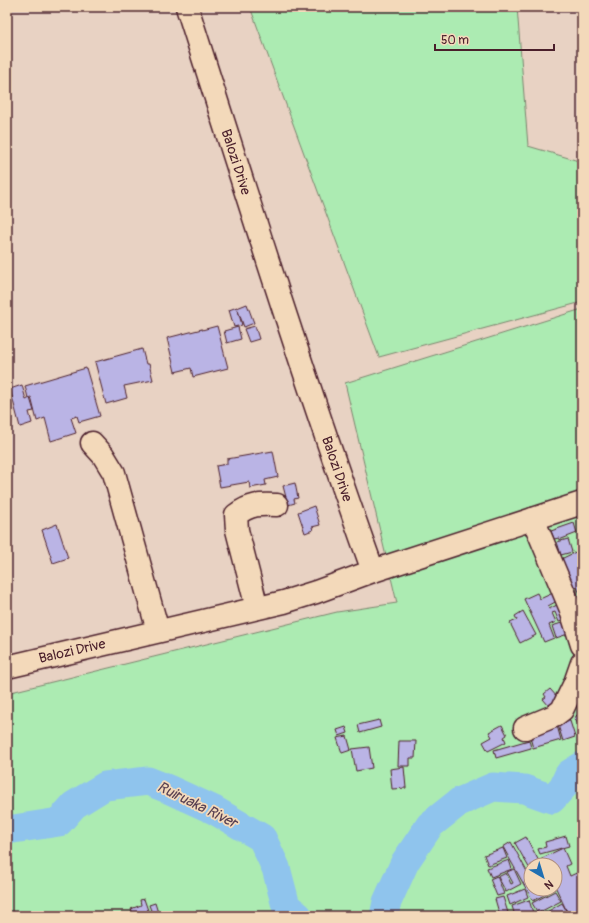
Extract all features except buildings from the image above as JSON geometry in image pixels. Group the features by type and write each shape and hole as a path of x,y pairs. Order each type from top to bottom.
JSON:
{"street":[{"name":"Balozi Drive","path":"7,667 257,608 316,592 373,571 337,472 285,315 187,7"},
{"path":"92,443 103,455 114,474 158,631"},
{"path":"373,571 582,503"},
{"path":"257,608 237,530 236,515 245,508 260,504 277,505"},
{"path":"533,519 570,607 582,645"},
{"path":"525,728 554,716 562,710 575,683 582,663"}],"green space":[{"path":"250,7 517,7 528,146 582,162 582,302 379,357"},
{"path":"582,309 582,916 7,916 7,693 337,612 397,603 345,383"}],"waterway":[{"name":"Ruiruaka River","path":"384,916 387,902 405,862 430,825 459,802 493,787 524,789 552,799 563,787 569,774 582,766"},
{"name":"Ruiruaka River","path":"7,830 59,822 74,805 105,786 148,781 214,810 262,838 276,868 286,906 298,916"}]}
